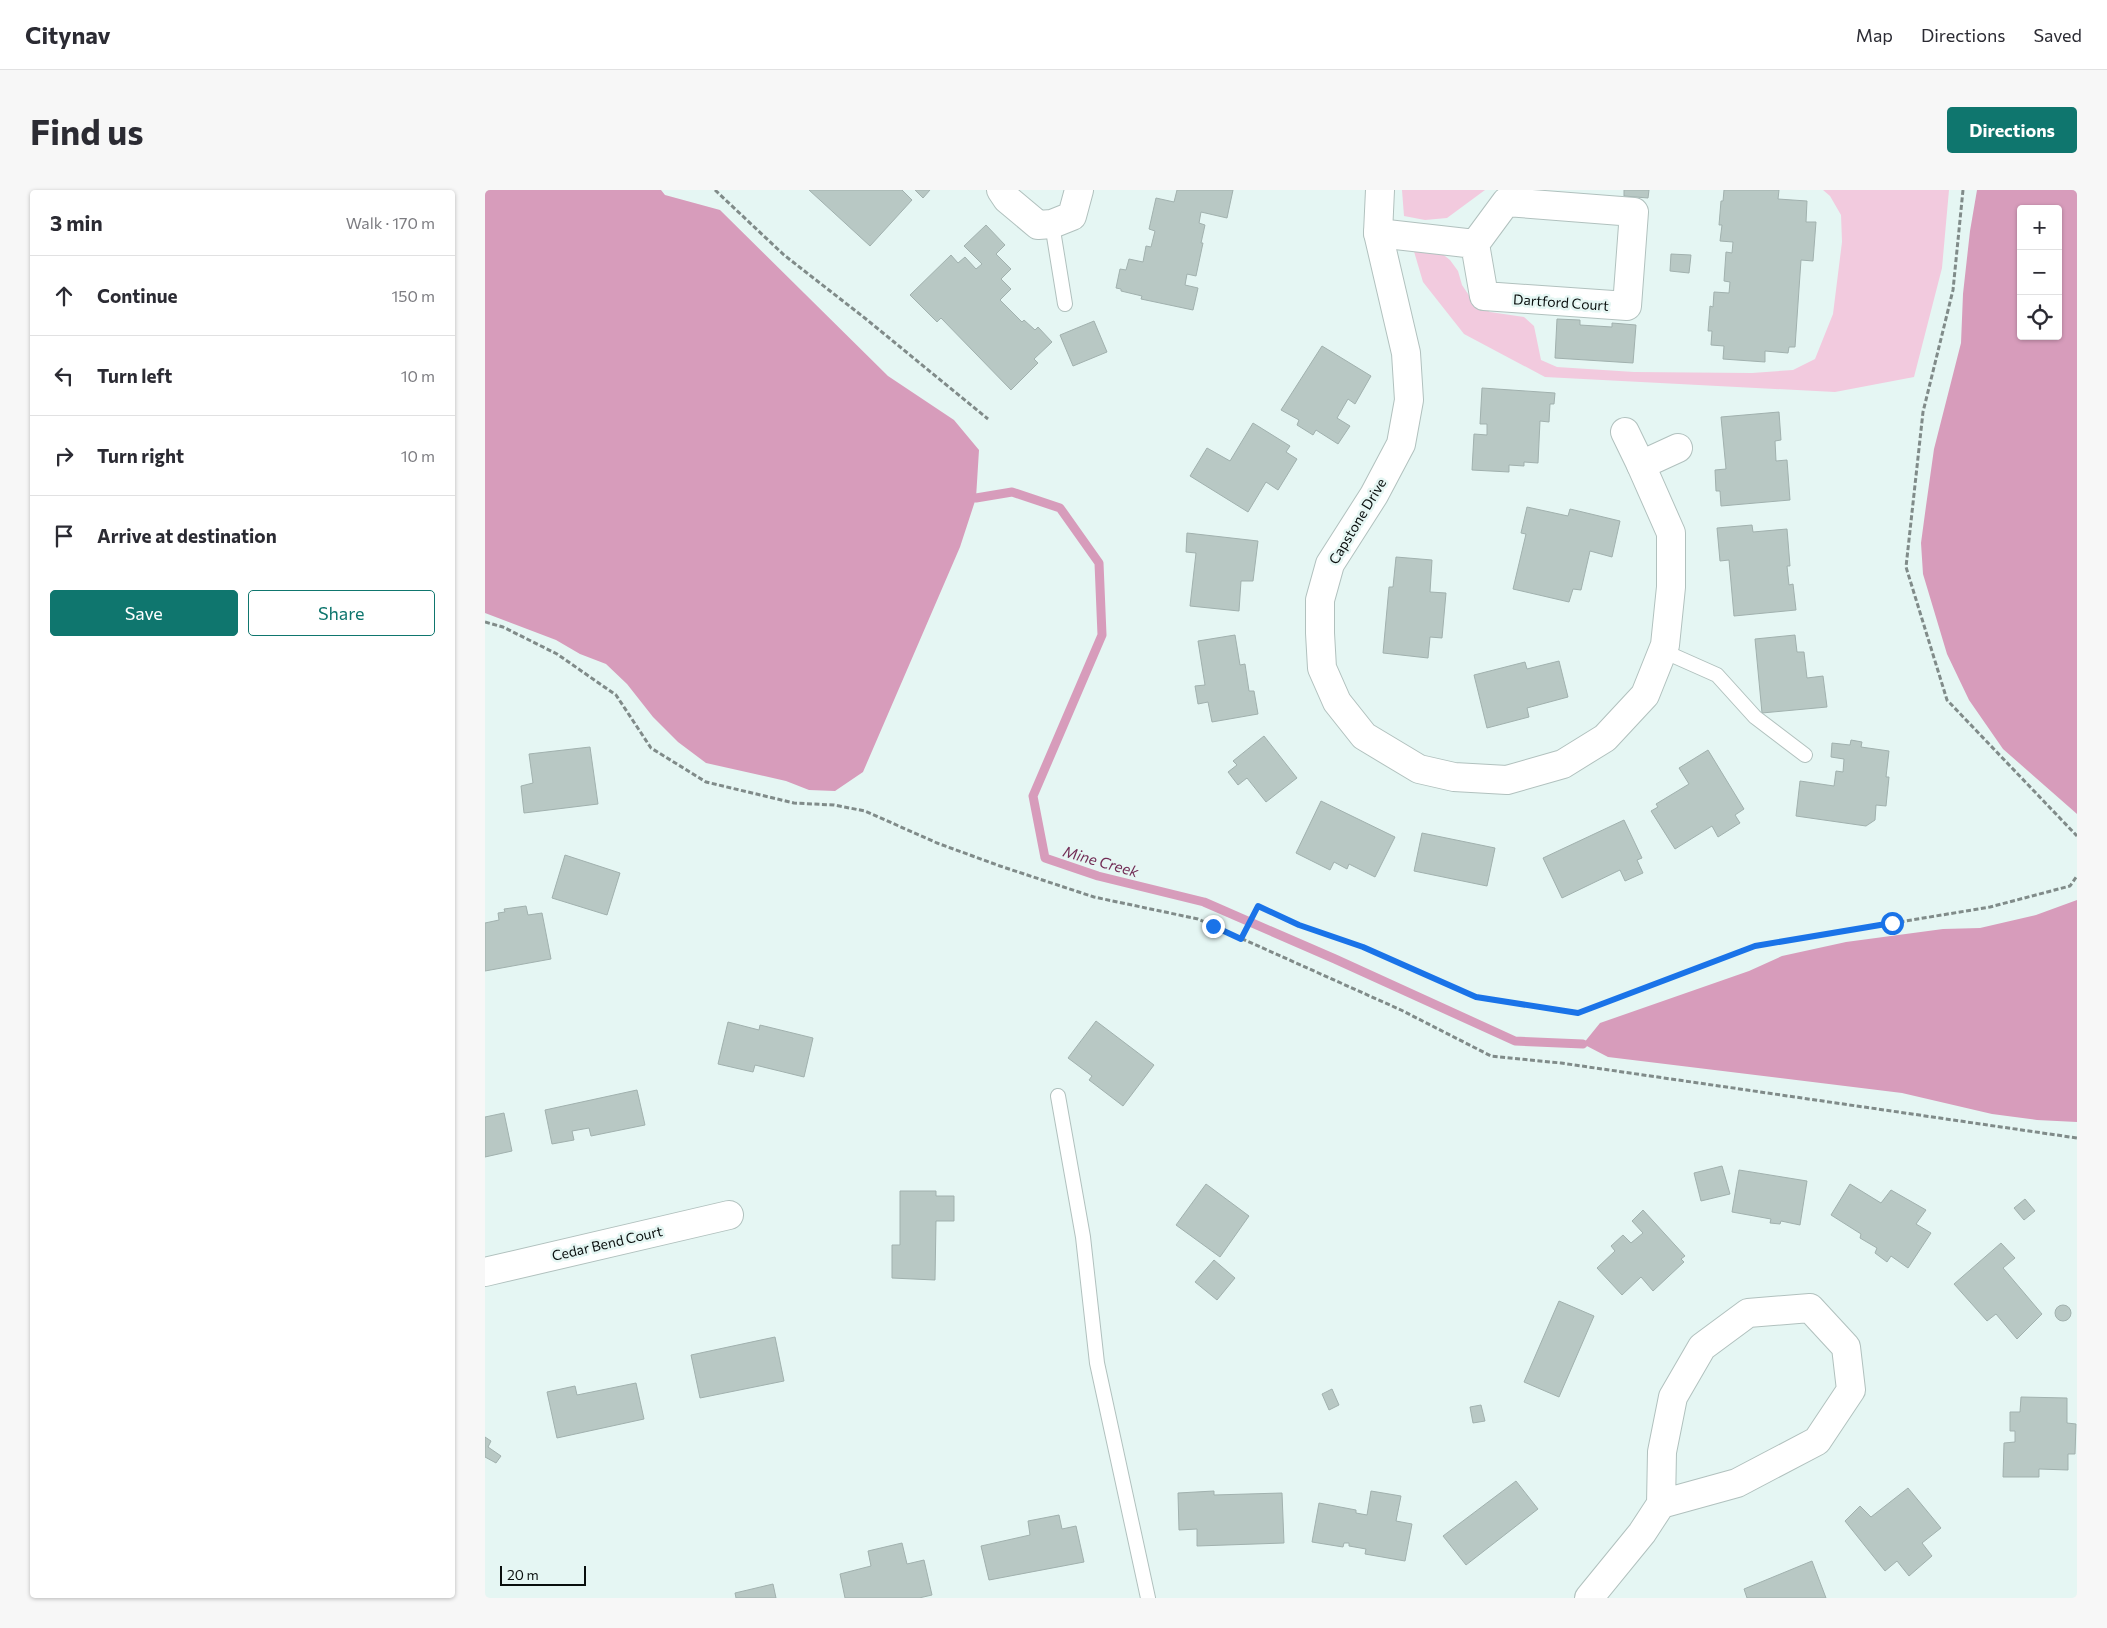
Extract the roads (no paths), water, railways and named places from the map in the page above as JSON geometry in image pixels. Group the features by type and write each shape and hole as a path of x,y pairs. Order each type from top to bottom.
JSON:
{"street":[{"path":"1001,190 1007,199 1038,225 1053,224 1072,216 1079,190"},
{"name":"Capstone Drive","path":"1380,190 1378,233 1406,353 1409,400 1401,444 1374,495 1330,564 1320,600 1323,668 1337,702 1364,736 1419,769 1454,776 1507,780 1563,764 1605,738 1645,695 1663,651 1671,587 1671,533 1625,432"},
{"name":"Dartford Court","path":"1506,202 1634,212 1627,306 1484,296 1475,244 1506,202"},
{"path":"1378,233 1475,244"},
{"path":"1641,465 1678,448"},
{"name":"Cedar Bend Court","path":"485,1272 729,1215"},
{"path":"1589,1598 1643,1533 1661,1504 1662,1452 1673,1397 1702,1347 1748,1313 1810,1308 1846,1347 1851,1390 1817,1441 1737,1483 1661,1504"}],"lane":[{"path":"1053,224 1065,304"},
{"path":"1663,651 1717,674 1755,717 1805,755"},
{"path":"1058,1096 1083,1237 1097,1363 1148,1598"}],"waterway":[{"name":"Mine Creek","path":"976,498 1012,492 1060,508 1099,563 1102,635 1033,796 1045,858 1098,876 1204,902 1515,1041 1583,1044"}]}
